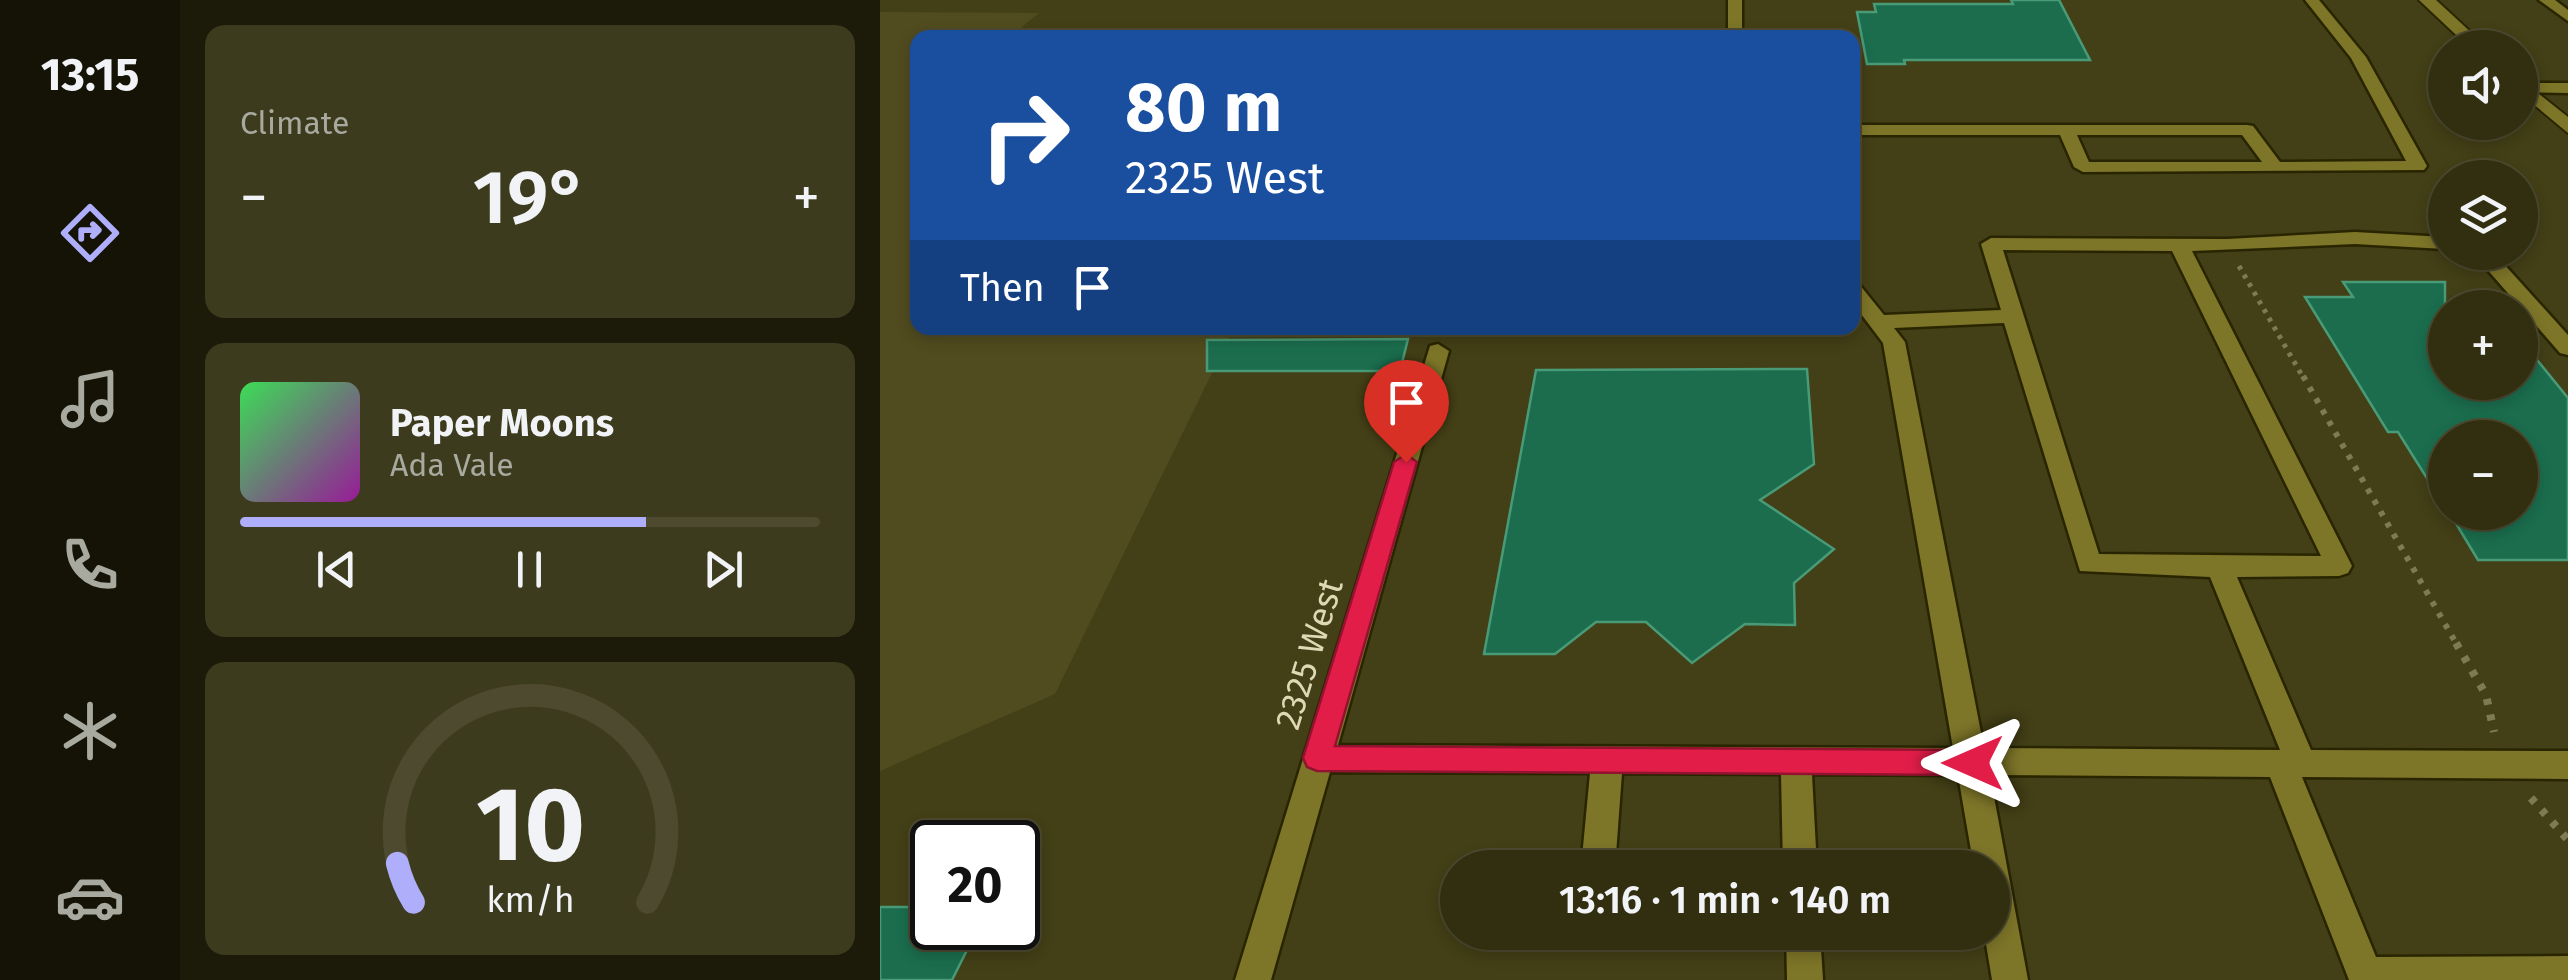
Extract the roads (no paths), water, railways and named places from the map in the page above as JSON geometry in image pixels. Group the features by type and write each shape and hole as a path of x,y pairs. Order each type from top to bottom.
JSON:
{"street":[{"path":"2427,0 2460,30"},
{"path":"2538,101 2568,128"}],"lane":[{"path":"1735,0 1735,30"},
{"path":"2066,130 2083,167 2418,166 2358,58 2312,0"},
{"path":"2546,0 2568,18"},
{"path":"2538,87 2568,88"},
{"path":"1860,130 2247,130 2275,167"},
{"path":"2180,245 2339,566 2089,564 1991,244 2180,245 2355,238 2428,242"},
{"path":"2498,270 2568,348"},
{"path":"1860,298 1894,342 1988,850"},
{"path":"1878,322 2013,316"},
{"name":"2325 West","path":"1253,980 1438,351"},
{"path":"2218,567 2366,977 2568,974"},
{"path":"1317,758 2568,764"},
{"path":"1600,850 1607,760"},
{"path":"1796,761 1799,850"},
{"path":"1804,950 1805,980"},
{"path":"2005,950 2010,980"}]}
